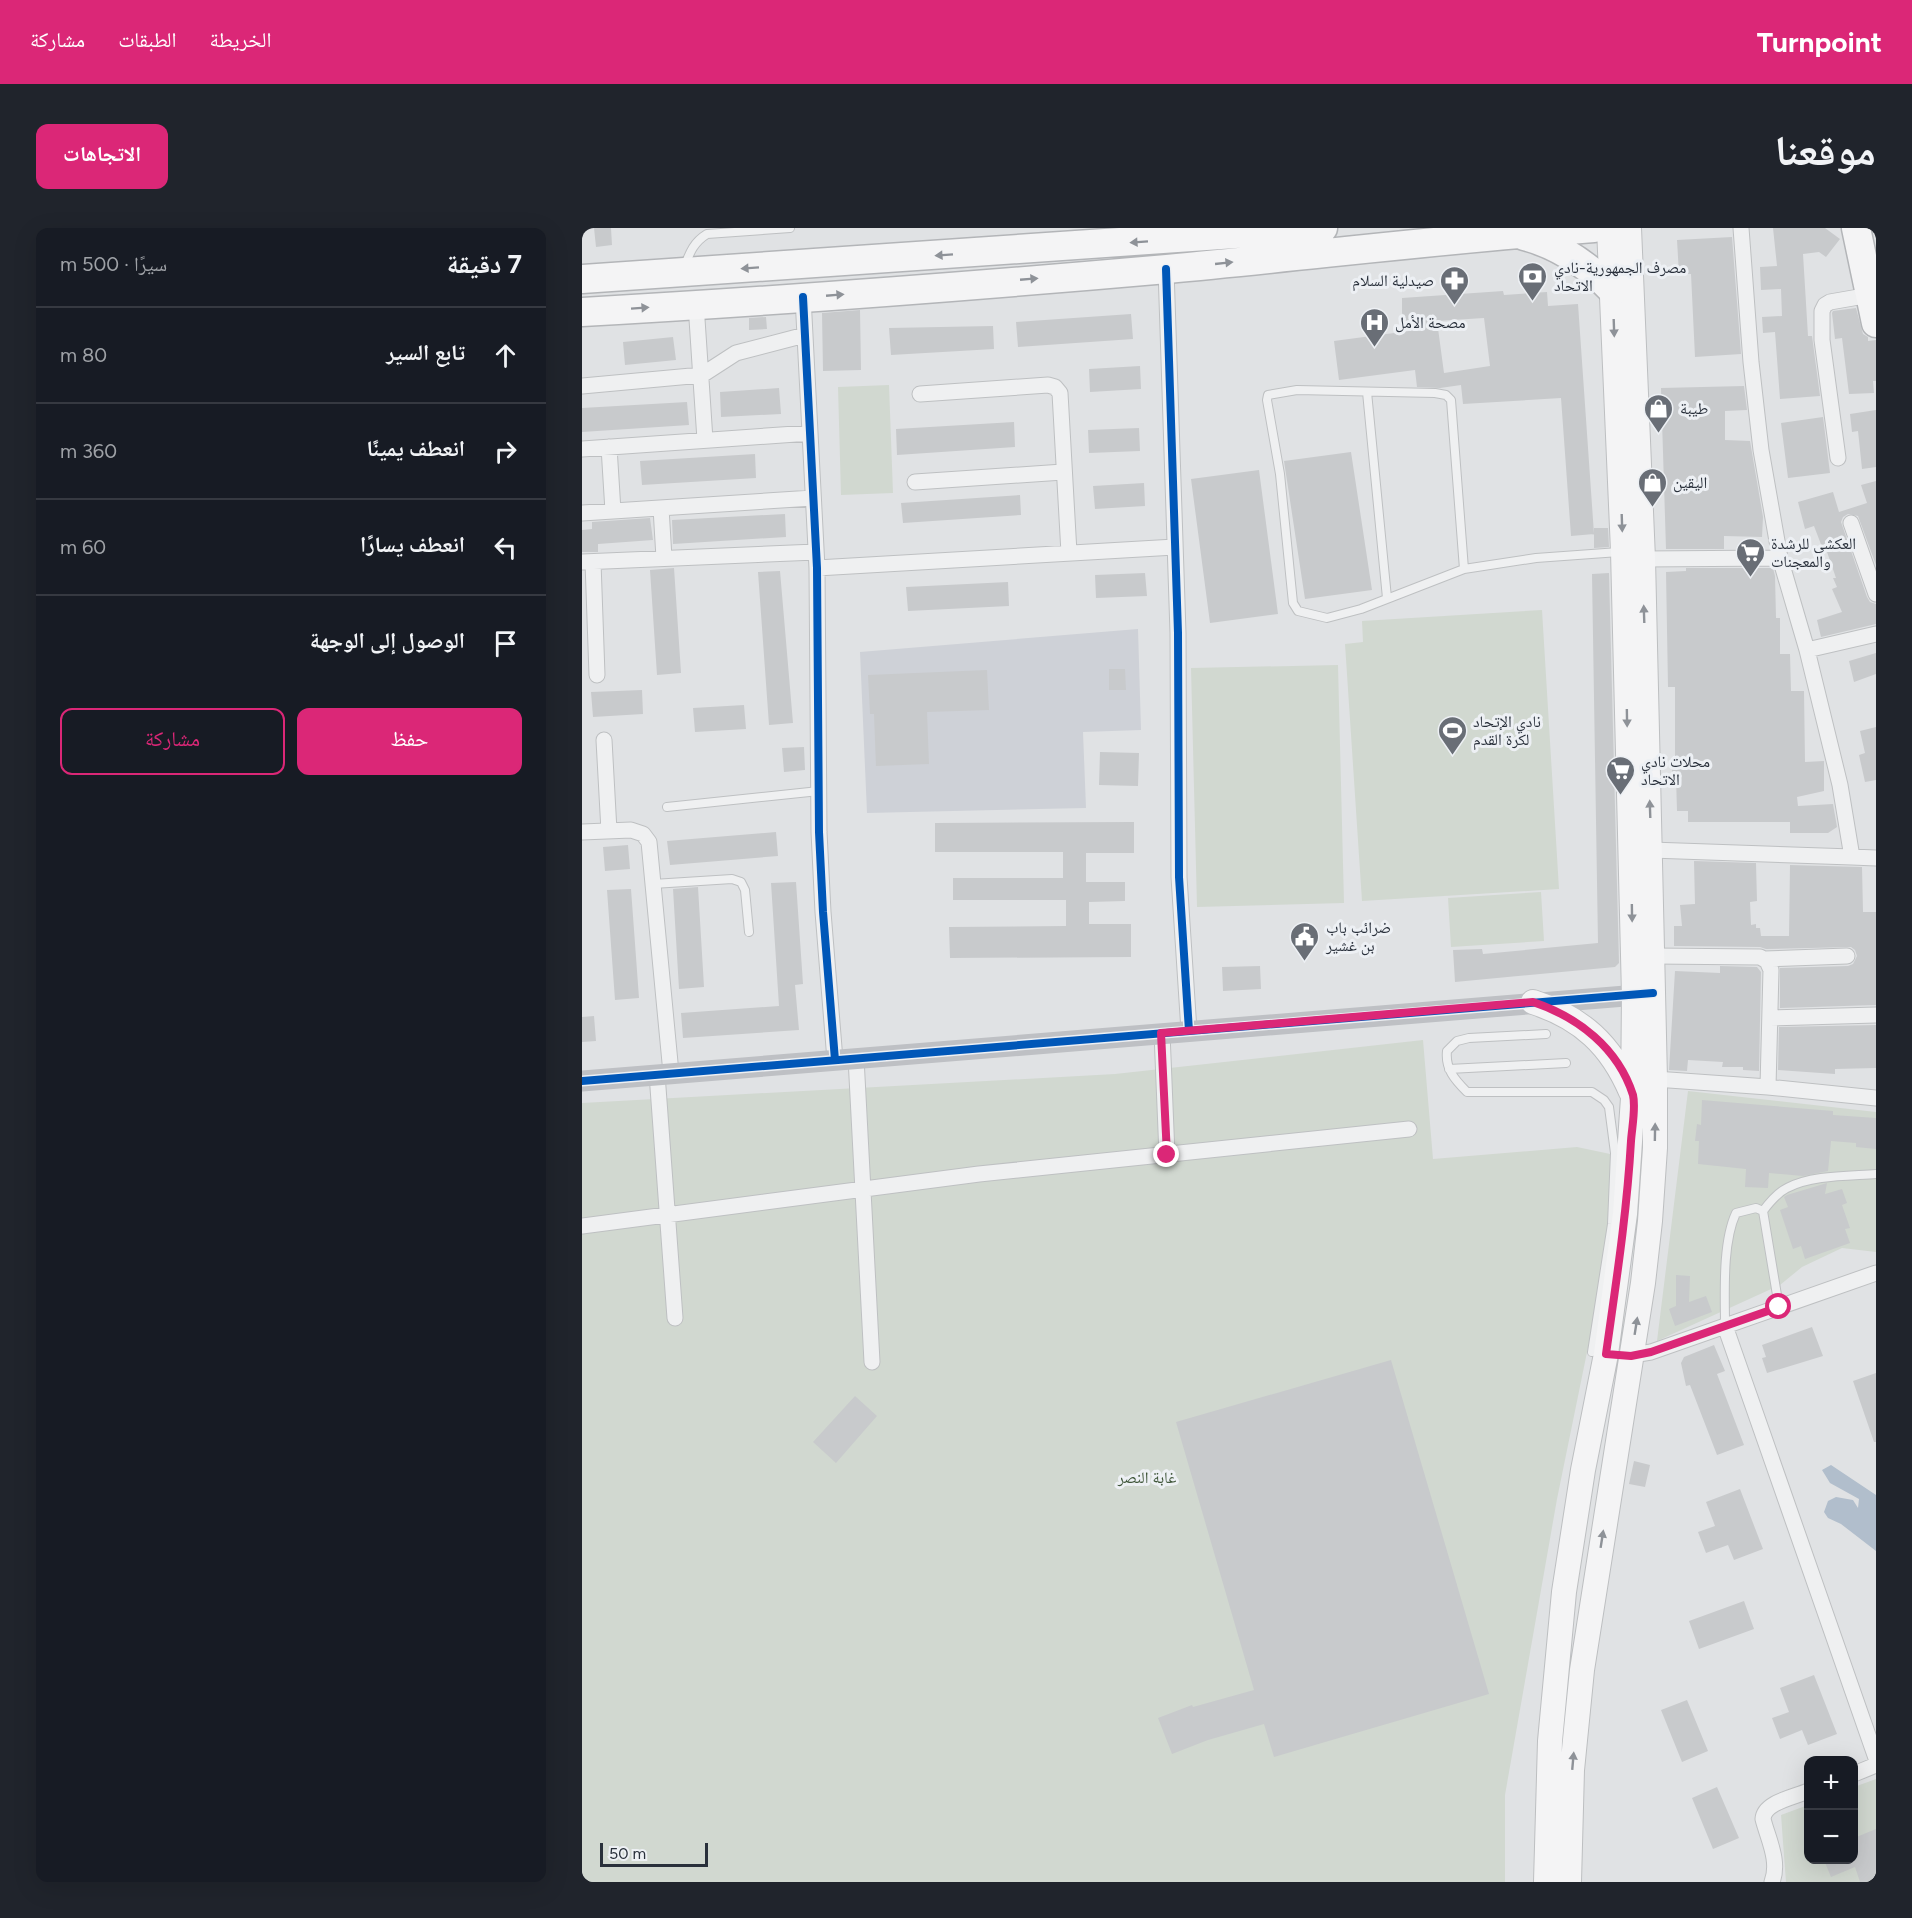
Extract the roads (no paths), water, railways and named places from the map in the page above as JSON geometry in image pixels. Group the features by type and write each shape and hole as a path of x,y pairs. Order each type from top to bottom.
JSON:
{"highway":[{"path":"582,279 1170,234 1323,228"},
{"path":"582,312 1166,269 1594,228"},
{"path":"1856,228 1876,323"},
{"path":"1872,228 1876,246"},
{"path":"1513,234 1545,243 1575,258 1613,291"}],"main road":[{"path":"1546,1882 1631,1356 1650,1221 1655,1148 1655,1079 1643,994 1653,956 1651,850 1633,555 1609,228"},
{"path":"1569,1882 1558,1803 1564,1592 1599,1353 1625,1214 1643,994 1633,555 1629,228"},
{"path":"1533,1002 1571,1018 1587,1030 1615,1060 1634,1098"},
{"path":"1564,1592 1593,1597"}],"street":[{"path":"1741,228 1751,362 1761,450 1780,558 1840,785 1852,858"},
{"path":"1166,269 1180,742 1179,878 1189,1031"},
{"path":"1838,458 1822,340 1822,311 1830,302 1870,295"},
{"path":"803,297 816,552 823,912 835,1060"},
{"path":"696,304 705,440"},
{"path":"582,386 702,375 736,352 805,335"},
{"path":"920,394 1048,385 1055,387 1060,393 1069,552"},
{"path":"582,449 810,433"},
{"path":"609,447 613,511"},
{"path":"915,482 1063,472"},
{"path":"582,513 813,498"},
{"path":"661,508 664,558"},
{"path":"1851,523 1876,594"},
{"path":"816,568 1175,547"},
{"path":"597,675 587,562 816,552"},
{"path":"1633,555 1780,558"},
{"path":"1806,650 1876,634"},
{"path":"604,740 609,831"},
{"path":"582,832 630,830 644,834 649,842 664,1073 668,1215 675,1318"},
{"path":"1651,850 1876,858"},
{"path":"1653,956 1760,957 1764,959 1847,956"},
{"path":"1764,959 1771,970 1768,1087"},
{"path":"582,1081 1643,994"},
{"path":"1770,1018 1876,1016"},
{"path":"1161,1033 1167,1155"},
{"path":"856,1058 872,1362"},
{"path":"1655,1079 1876,1098"},
{"path":"582,1226 979,1174 1409,1129"},
{"path":"1599,1353 1631,1356 1651,1352 1876,1272"},
{"path":"1725,1326 1876,1758"},
{"path":"1858,1772 1876,1765"},
{"path":"1772,1882 1775,1868 1774,1858 1763,1813 1769,1807 1804,1793"}],"lane":[{"path":"682,273 691,249 699,238 707,234 790,228"},
{"path":"1464,569 1451,400 1446,395 1297,390 1268,395 1280,474 1293,603 1298,611 1327,618 1361,609 1464,569 1536,558 1633,555"},
{"path":"1367,392 1388,598"},
{"path":"667,807 819,791"},
{"path":"653,884 732,879 741,882 745,890 749,933"},
{"path":"1546,1034 1469,1038 1457,1041 1447,1051 1449,1069 1467,1092 1592,1092 1604,1100 1609,1107 1615,1153 1612,1224 1599,1353"},
{"path":"1449,1069 1566,1063"},
{"path":"1779,1307 1763,1211 1770,1201 1787,1188 1810,1181 1839,1176 1876,1174"},
{"path":"1725,1326 1725,1272 1732,1221 1736,1213 1756,1208 1763,1211"}],"water":[{"path":"1831,1465 1876,1495 1876,1551 1841,1524 1828,1518 1824,1512 1828,1501 1836,1497 1853,1500 1858,1508 1859,1499 1830,1483 1822,1470"}],"place":[{"name":"مصرف الجمهورية-نادي الاتحاد","path":"1533,302"},
{"name":"صيدلية السلام","path":"1455,306"},
{"name":"مصحة الأمل","path":"1374,348"},
{"name":"طيبة","path":"1659,434"},
{"name":"اليقين","path":"1652,508"},
{"name":"العكشي للرشدة والمعجنات","path":"1750,578"},
{"name":"نادي الإتحاد لكرة القدم","path":"1452,756"},
{"name":"محلات نادي الاتحاد","path":"1620,796"},
{"name":"ضرائب باب بن غشير","path":"1305,962"}],"park label":[{"name":"غابة النصر","path":"1147,1477"}]}
